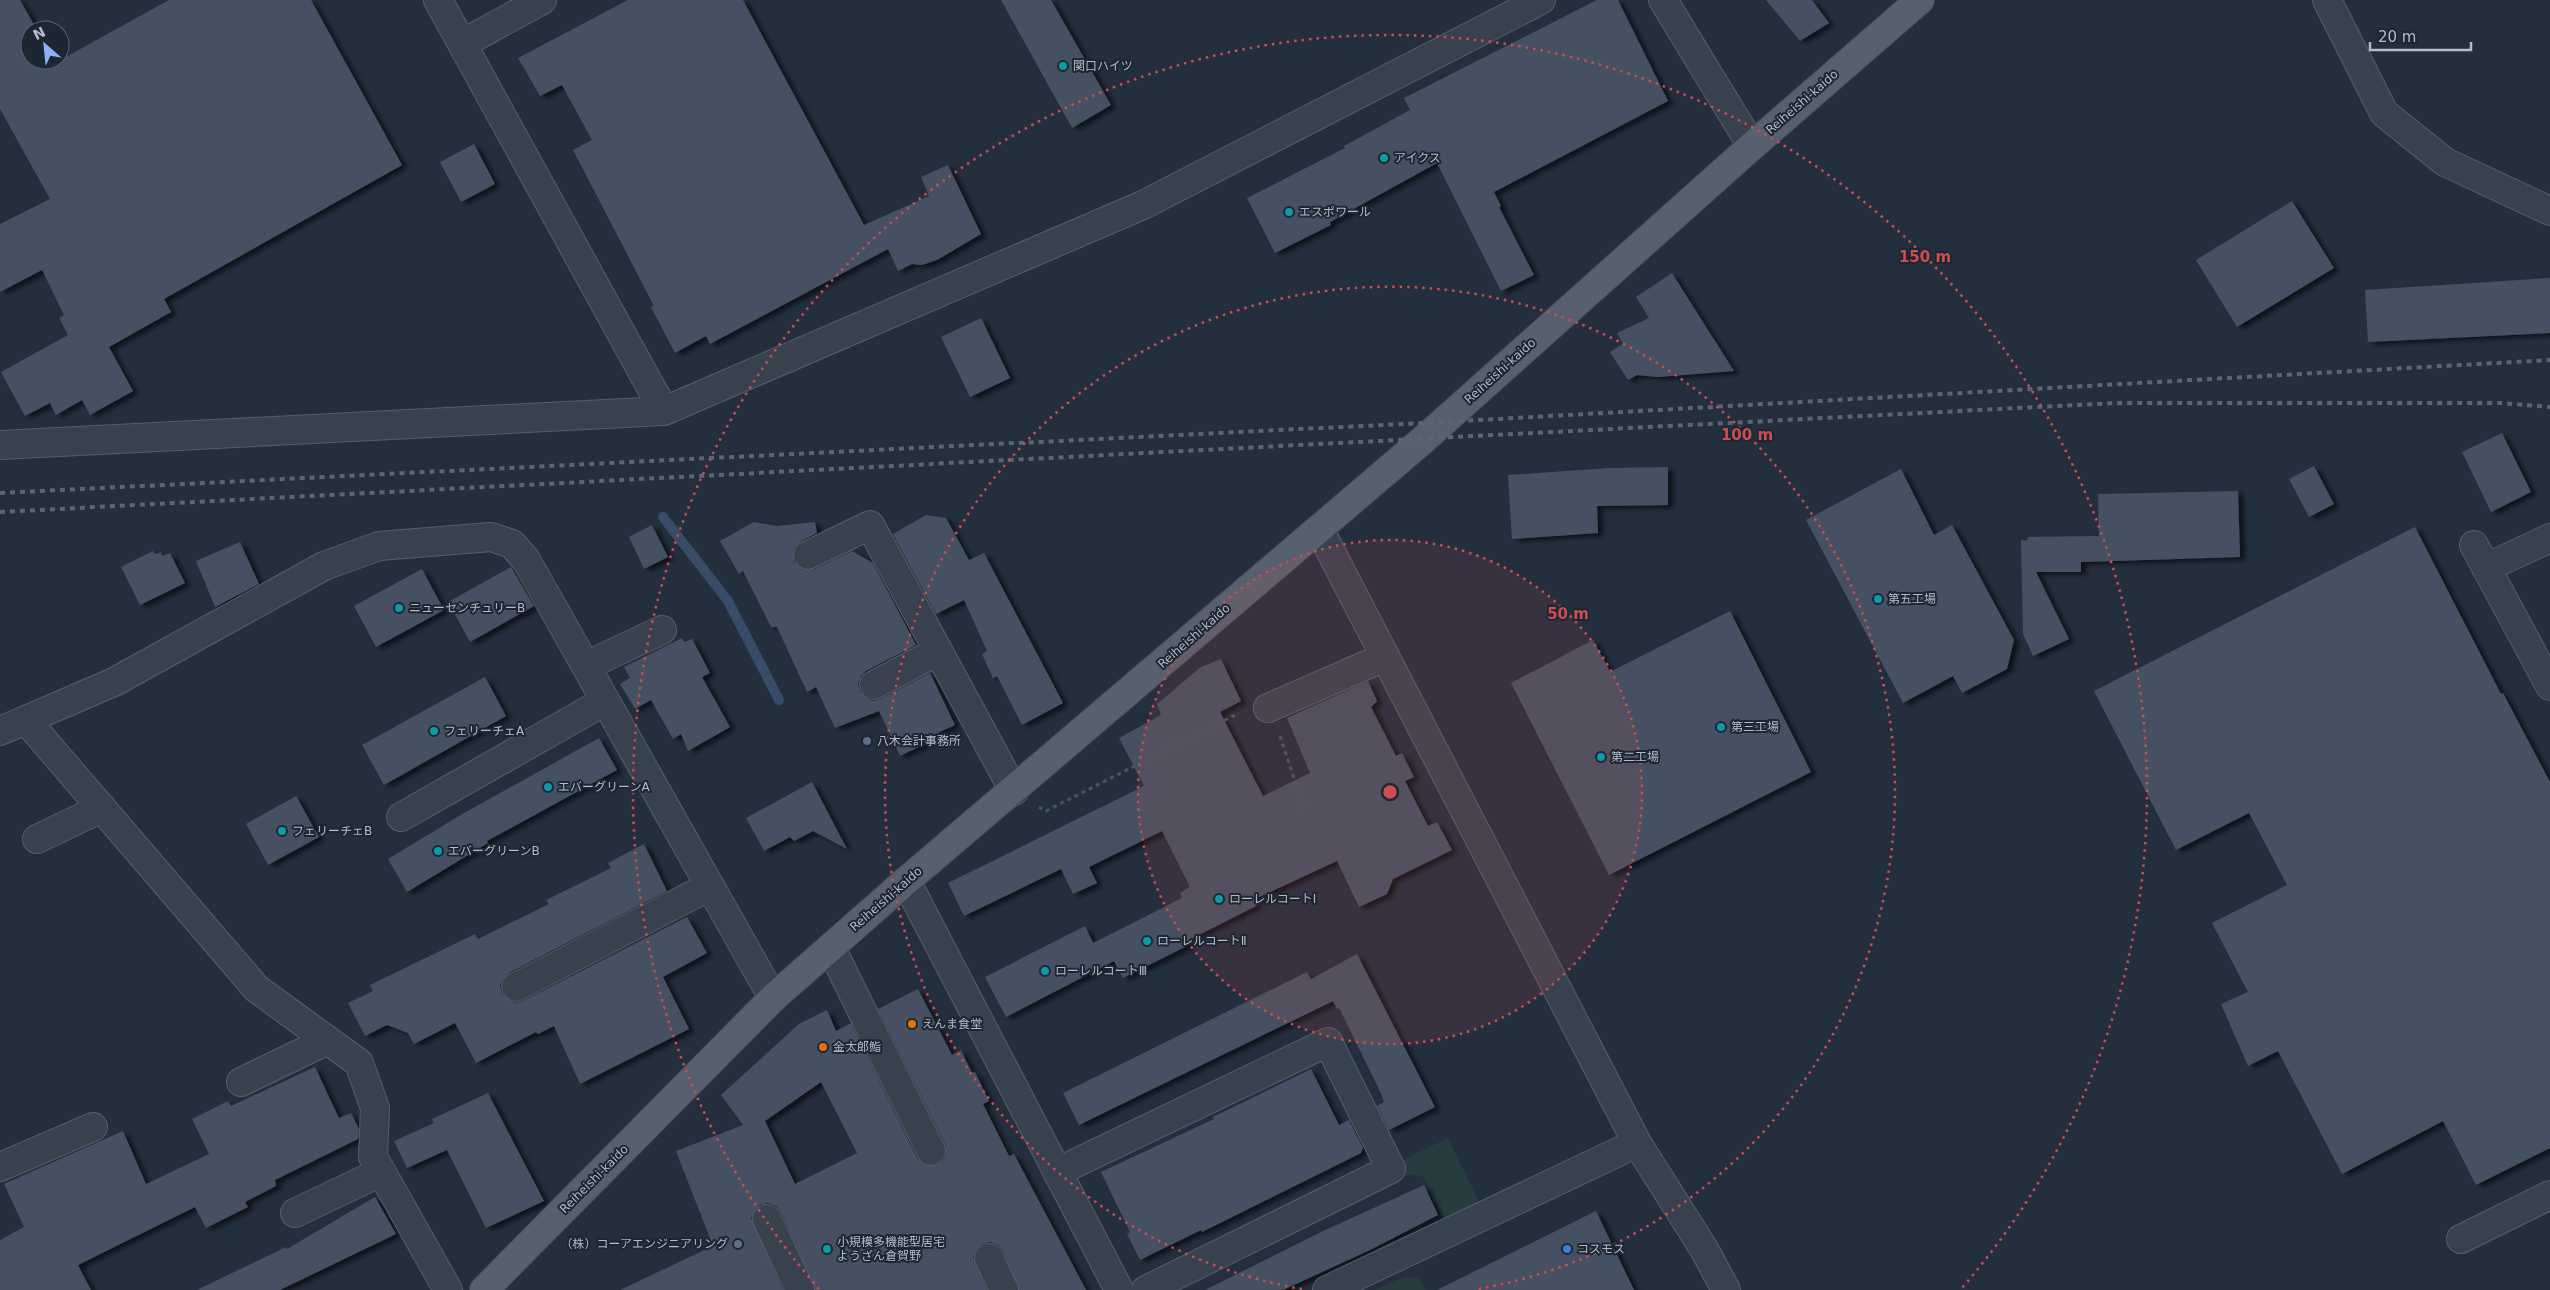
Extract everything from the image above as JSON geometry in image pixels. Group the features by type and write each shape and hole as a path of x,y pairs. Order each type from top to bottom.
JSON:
{"main road":[{"name":"Reiheishi-kaido","path":"484,1290 773,998 906,881 1023,798 1319,529 1430,434 1752,146 1920,0"}],"street":[{"path":"438,0 664,411"},
{"path":"462,44 542,0"},
{"path":"0,445 664,411 1144,205 1541,0"},
{"path":"1663,0 1752,146"},
{"path":"2327,0 2384,113 2445,162 2550,211"},
{"path":"808,555 870,525 938,651 1023,798"},
{"path":"1319,529 1637,1143 1704,1250 1726,1290"},
{"path":"0,731 114,682 324,566 379,546 490,537 512,544 526,560 773,998"},
{"path":"2550,538 2480,556 2550,686"},
{"path":"586,666 662,630"},
{"path":"874,685 938,651"},
{"path":"1268,708 1385,657"},
{"path":"401,817 605,701"},
{"path":"26,720 257,990 359,1063 375,1108 373,1157 448,1290"},
{"path":"37,839 102,808"},
{"path":"906,881 1118,1290"},
{"path":"516,987 710,886"},
{"path":"831,948 931,1151"},
{"path":"241,1082 326,1041"},
{"path":"1057,1172 1328,1042 1391,1169 1146,1290"},
{"path":"0,1167 94,1127"},
{"path":"1328,1290 1637,1143"},
{"path":"295,1213 381,1172"},
{"path":"2461,1239 2550,1195"},
{"path":"767,1219 800,1290"},
{"path":"988,1258 1004,1290"}],"path":[{"path":"1023,798 1046,811 1244,710 1268,708 1285,751 1305,812"}],"green space":[{"path":"1448,1138 1482,1208 1447,1226 1423,1176 1405,1175 1399,1162"},
{"path":"1405,1276 1420,1279 1425,1290 1376,1290"}],"building":[{"path":"0,0 20,0 31,20 20,20 20,70 70,70 70,55 169,0 311,0 402,165 164,299 171,312 109,347 133,391 90,415 82,400 56,415 50,403 25,416 1,372 68,335 59,318 64,315 42,270 0,292 0,224 50,199 0,109"},
{"path":"628,0 743,0 864,225 929,196 921,177 948,165 981,234 937,260 922,265 912,264 898,271 888,249 710,344 706,336 675,353 651,307 654,306 573,150 592,140 562,85 540,96 518,58"},
{"name":"関口ハイツ","path":"1001,0 1051,0 1111,105 1072,128"},
{"path":"1597,0 1618,0 1668,101 1494,192 1501,206 1499,207 1534,275 1501,291 1437,163 1330,222 1331,225 1275,253 1247,198 1345,148 1344,146 1410,110 1404,98"},
{"path":"1766,0 1812,0 1829,23 1800,41"},
{"path":"474,144 495,184 461,202 440,162"},
{"path":"2292,201 2334,268 2237,327 2196,260"},
{"path":"1672,273 1734,371 1658,377 1637,375 1628,380 1610,352 1623,344 1617,333 1649,318 1636,297"},
{"path":"2550,278 2550,333 2368,342 2365,290"},
{"path":"981,318 1010,378 970,397 941,337"},
{"path":"2502,433 2531,492 2491,512 2462,452"},
{"path":"2314,466 2334,504 2309,517 2289,479"},
{"path":"1668,467 1668,505 1597,506 1598,533 1512,539 1508,475 1610,468"},
{"path":"1901,469 1934,535 1952,525 2014,640 2007,669 1962,693 1953,676 1903,703 1806,520"},
{"path":"2238,491 2240,557 2081,562 2081,572 2036,572 2069,639 2033,656 2023,634 2021,540 2027,541 2028,537 2099,536 2098,494"},
{"path":"926,515 946,518 969,560 984,553 1063,703 1022,725 997,676 993,678 982,654 987,651 964,600 936,614 893,534"},
{"path":"754,522 777,526 815,522 817,533 801,541 795,547 793,553 794,562 800,568 806,570 815,569 852,551 873,563 916,645 866,671 861,676 858,684 860,692 866,698 873,701 881,699 930,673 955,725 927,738 927,743 900,756 879,711 835,728 816,687 807,692 777,627 771,627 743,571 739,574 720,541"},
{"path":"652,525 668,557 644,569 629,537"},
{"path":"2415,527 2501,694 2503,693 2550,782 2550,1148 2476,1185 2443,1121 2342,1174 2278,1051 2248,1066 2221,1004 2248,992 2212,923 2287,885 2249,813 2176,850 2094,691"},
{"path":"240,542 259,584 215,607 196,561"},
{"path":"153,551 155,554 161,552 162,556 170,553 185,583 140,605 121,567"},
{"path":"511,567 534,606 470,642 448,602"},
{"name":"ニューセンチュリーB","path":"422,569 444,610 376,647 354,606"},
{"path":"1730,611 1811,772 1609,875 1511,683 1593,640 1610,672"},
{"path":"682,638 684,642 692,639 710,673 702,677 730,727 688,751 681,734 673,739 651,700 635,709 620,684 630,678 624,667"},
{"path":"1221,659 1241,701 1220,712 1263,796 1310,773 1287,718 1368,681 1377,701 1371,707 1396,756 1402,753 1414,777 1405,781 1428,826 1437,822 1452,850 1393,879 1387,894 1359,907 1337,861 1255,899 1258,905 1189,940 1191,944 1123,978 1114,961 1006,1017 985,977 1085,926 1093,943 1182,898 1180,893 1190,887 1162,831 1089,867 1097,883 1073,894 1061,869 964,916 948,883 1144,786 1119,738 1161,715 1157,704 1201,667"},
{"name":"フェリーチェA","path":"485,677 506,716 384,785 362,745"},
{"path":"599,738 617,770 487,841 488,843 407,892 388,859 464,813"},
{"path":"812,782 847,849 813,831 794,841 790,837 764,851 746,818"},
{"name":"フェリーチェB","path":"296,796 319,837 268,865 246,824"},
{"path":"644,844 667,891 509,973 503,979 500,986 502,994 508,1000 516,1003 523,1001 687,917 707,953 663,977 689,1029 580,1084 554,1026 538,1034 536,1032 476,1063 455,1023 414,1044 408,1033 387,1025 365,1036 348,1003 373,991 370,985 475,934 478,939 549,904 546,900 611,868 608,863"},
{"path":"1357,954 1435,1107 1389,1130 1377,1106 1384,1102 1380,1091 1339,1008 1337,1009 1333,1001 1079,1125 1063,1093 1307,972 1311,979"},
{"path":"918,989 952,1055 961,1050 972,1073 975,1072 989,1101 983,1104 1009,1156 1014,1154 1086,1290 1019,1290 1003,1251 998,1245 990,1242 982,1244 973,1257 987,1290 815,1290 781,1212 776,1206 768,1203 760,1205 751,1218 783,1290 620,1290 713,1246 676,1151 743,1125 721,1095 799,1024 827,1010 836,1031 851,1023 917,1158 923,1164 929,1166 937,1165 944,1160 946,1153 945,1144 878,1009","holes":["821,1082 857,1153 795,1184 765,1121"]},
{"path":"315,1067 339,1118 351,1113 359,1129 358,1139 275,1180 276,1186 245,1202 248,1207 206,1228 195,1207 78,1265 91,1290 0,1290 0,1240 24,1227 4,1184 123,1131 146,1184 209,1154 192,1119 228,1101 231,1106"},
{"path":"1311,1069 1339,1125 1349,1120 1363,1148 1361,1153 1202,1232 1201,1230 1140,1260 1127,1234 1130,1232 1101,1172 1214,1119 1213,1117"},
{"path":"488,1093 544,1201 486,1228 447,1150 407,1168 394,1141 434,1123 432,1119"},
{"path":"1424,1185 1438,1215 1370,1250 1283,1290 1205,1290 1321,1232"},
{"path":"375,1197 396,1234 280,1290 197,1290 286,1247 287,1249"},
{"name":"コスモス","path":"1596,1211 1634,1290 1437,1290"}],"waterway":[{"path":"663,517 728,601 779,700"}],"railway":[{"path":"0,493 1443,422 2550,360"},
{"path":"0,512 2115,403 2500,403 2550,407"}],"place":[{"name":"関口ハイツ","path":"1063,66"},
{"name":"アイクス","path":"1384,158"},
{"name":"エスポワール","path":"1289,212"},
{"name":"第五工場","path":"1878,599"},
{"name":"ニューセンチュリーB","path":"399,608"},
{"name":"第三工場","path":"1721,727"},
{"name":"フェリーチェA","path":"434,731"},
{"name":"八木会計事務所","path":"867,741"},
{"name":"第二工場","path":"1601,757"},
{"name":"エバーグリーンA","path":"548,787"},
{"name":"フェリーチェB","path":"282,831"},
{"name":"エバーグリーンB","path":"438,851"},
{"name":"ローレルコートⅠ","path":"1219,899"},
{"name":"ローレルコートⅡ","path":"1147,941"},
{"name":"ローレルコートⅢ","path":"1045,971"},
{"name":"えんま食堂","path":"912,1024"},
{"name":"金太郎鮨","path":"823,1047"},
{"name":"（株）コーアエンジニアリング","path":"738,1244"},
{"name":"小規模多機能型居宅 ようざん倉賀野","path":"827,1249"},
{"name":"コスモス","path":"1567,1249"}]}
